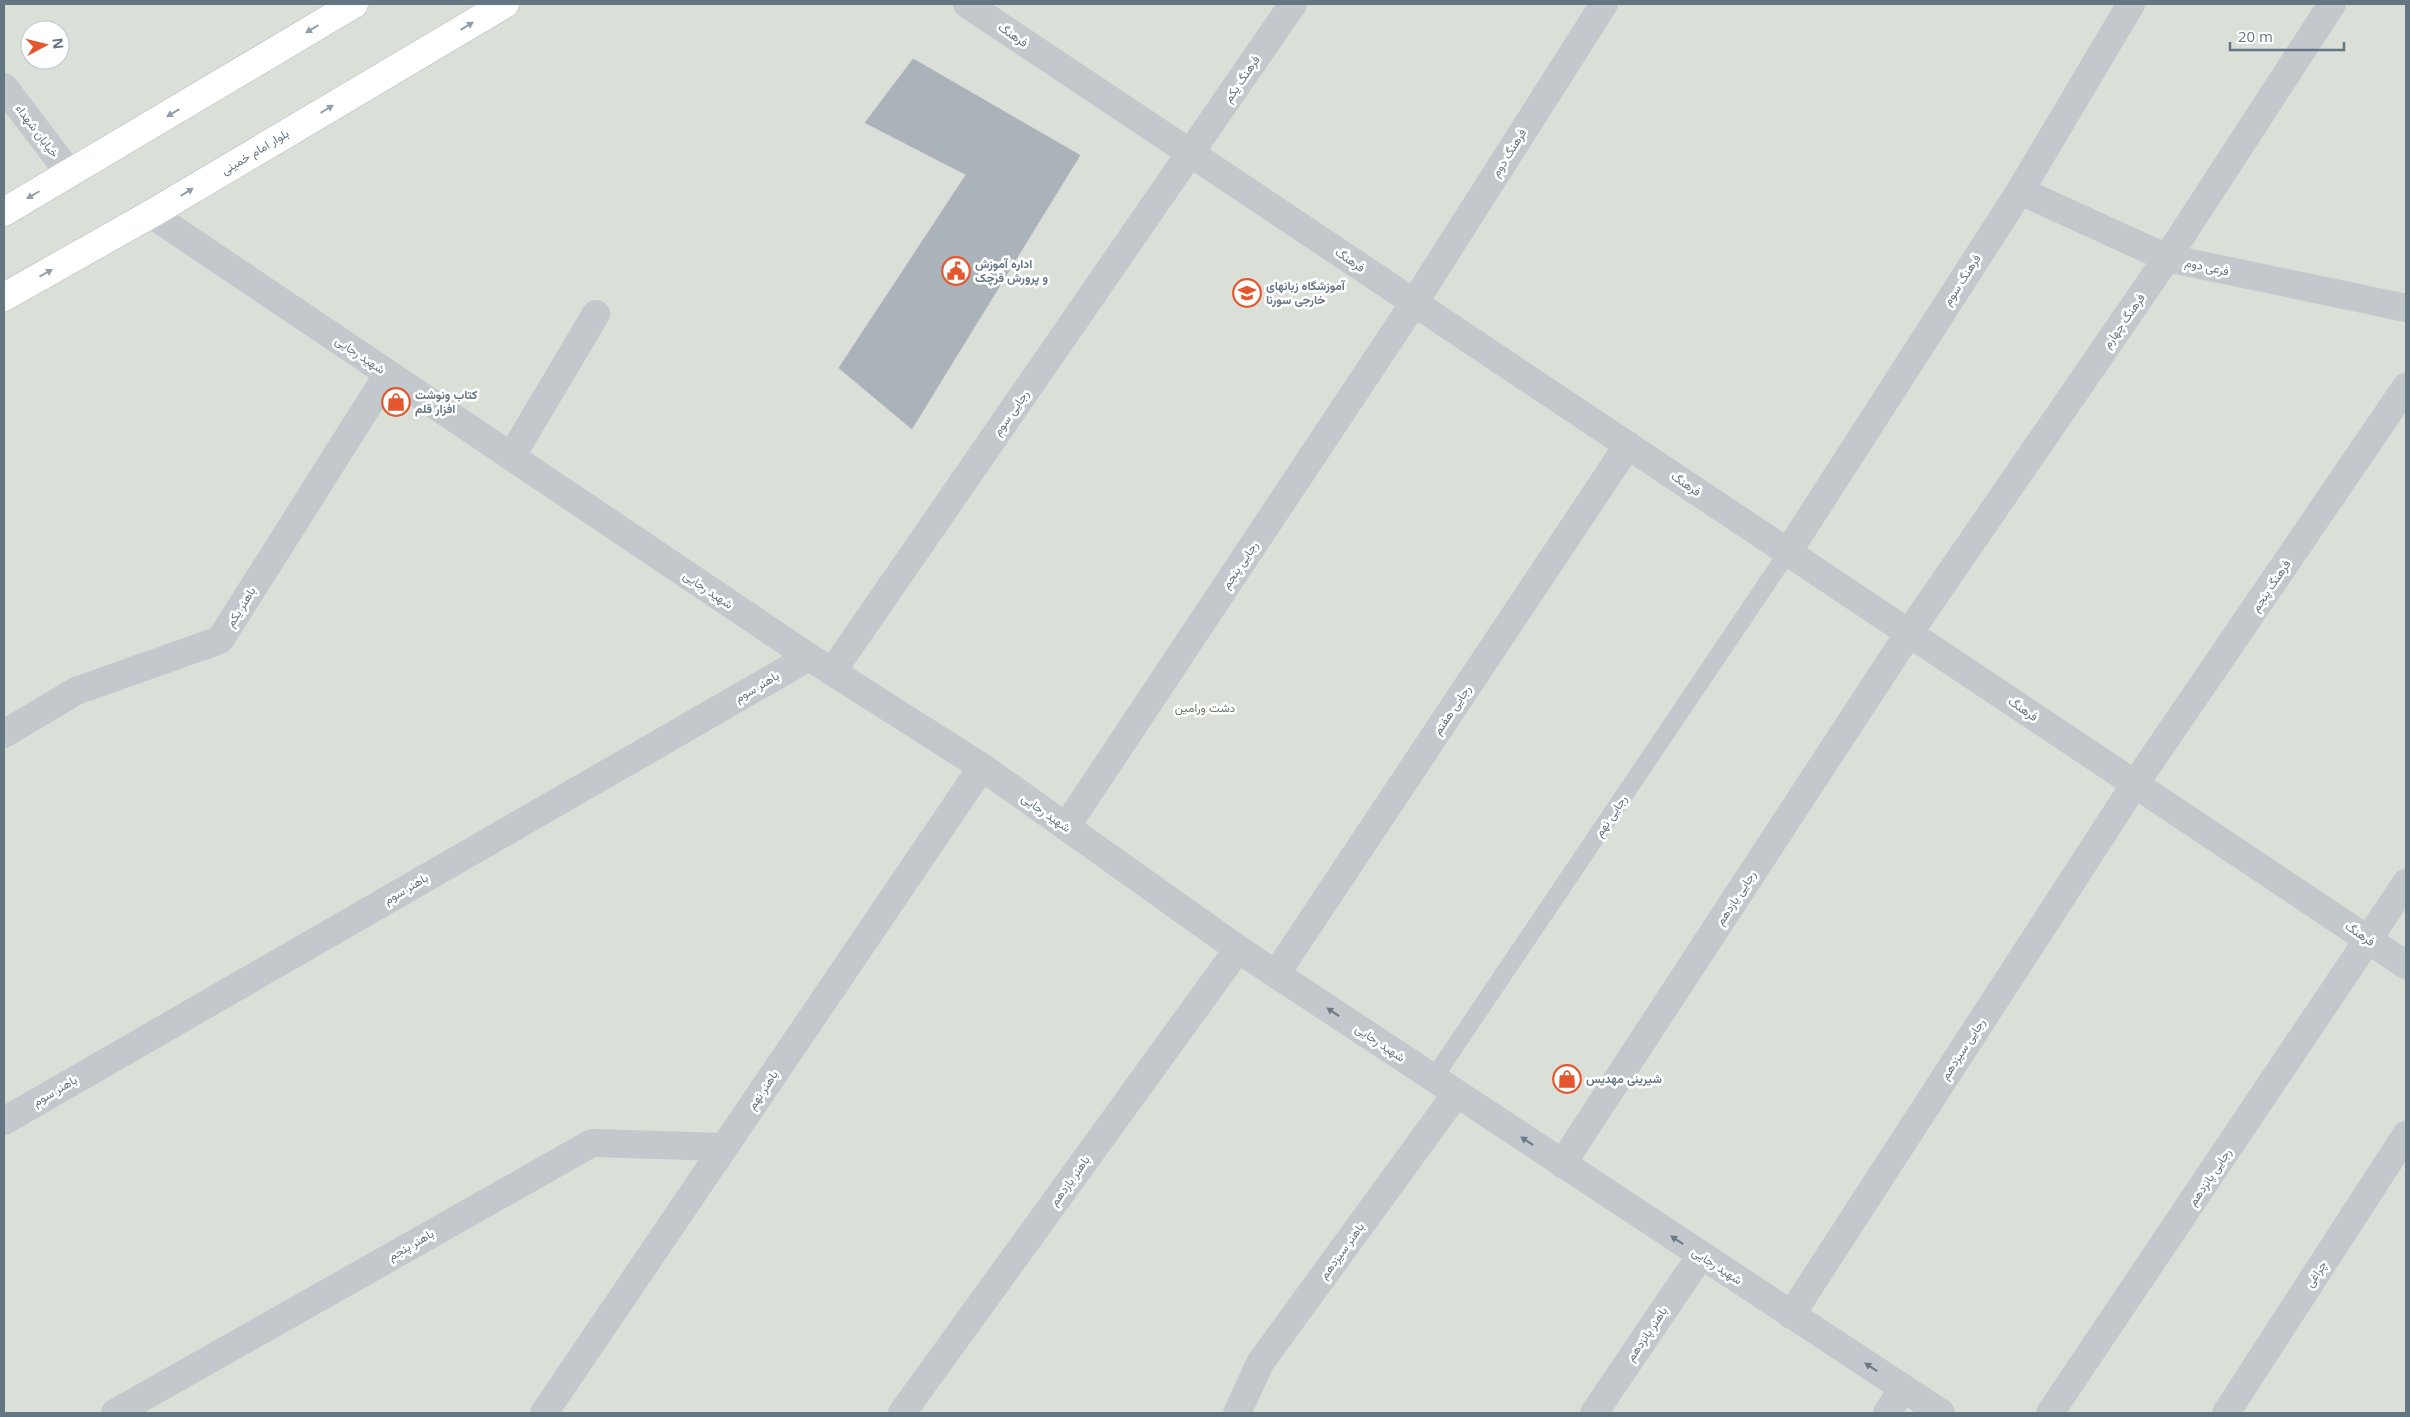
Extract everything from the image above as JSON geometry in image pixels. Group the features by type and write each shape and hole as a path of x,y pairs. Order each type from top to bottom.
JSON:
{"main road":[{"path":"4,212 354,4"},
{"name":"بلوار امام خمینی","path":"4,297 150,214 505,4"}],"street":[{"name":"فرهنگ","path":"967,4 2406,965"},
{"name":"فرهنگ یکم","path":"1191,154 1293,4"},
{"name":"فرهنگ دوم","path":"1414,303 1604,4"},
{"name":"فرهنگ سوم","path":"1788,552 2020,191 2131,4"},
{"name":"فرهنگ چهارم","path":"1909,633 2167,258 2332,4"},
{"name":"خیابان شهداء","path":"4,87 70,174"},
{"name":"رجایی سوم","path":"832,672 1191,154"},
{"name":"فرعی دوم","path":"2020,191 2167,258 2406,308"},
{"name":"شهید رجایی","path":"150,214 809,657 982,767 1238,949 1941,1413"},
{"name":"رجایی پنجم","path":"1066,827 1414,303"},
{"path":"511,457 596,314"},
{"name":"باهنر یکم","path":"4,734 76,691 220,640 388,374"},
{"name":"فرهنگ پنجم","path":"2135,784 2406,388"},
{"name":"رجایی هفتم","path":"1276,974 1628,445"},
{"name":"رجایی یازدهم","path":"1562,1164 1909,633"},
{"name":"باهنر سوم","path":"4,1121 809,657"},
{"name":"باهنر نهم","path":"544,1413 982,767"},
{"name":"رجایی سیزدهم","path":"1792,1315 2135,784"},
{"name":"رجایی پانزدهم","path":"2050,1413 2406,883"},
{"name":"باهنر یازدهم","path":"902,1413 1238,949"},
{"name":"باهنر سیزدهم","path":"1237,1413 1260,1363 1456,1094"},
{"name":"چراغی","path":"2226,1413 2406,1135"},
{"name":"باهنر پنجم","path":"115,1413 592,1143 724,1147"},
{"name":"باهنر پانزدهم","path":"1594,1413 1701,1256"},
{"path":"1887,1413 1903,1388"}],"lane":[{"name":"رجایی نهم","path":"1433,1079 1788,552"}],"green space":[{"name":"دشت ورامین","path":"4,4 2406,4 2406,1413 4,1413"}],"building":[{"name":"اداره آموزش و پرورش قرچک","path":"913,58 1081,155 912,430 838,368 965,175 864,123"}],"place":[{"name":"اداره آموزش و پرورش قرچک","path":"956,271"},
{"name":"آموزشگاه زبانهای خارجی سورنا","path":"1247,293"},
{"name":"کتاب ونوشت افزار قلم","path":"396,402"},
{"name":"شیرینی مهدیس","path":"1567,1079"}]}
